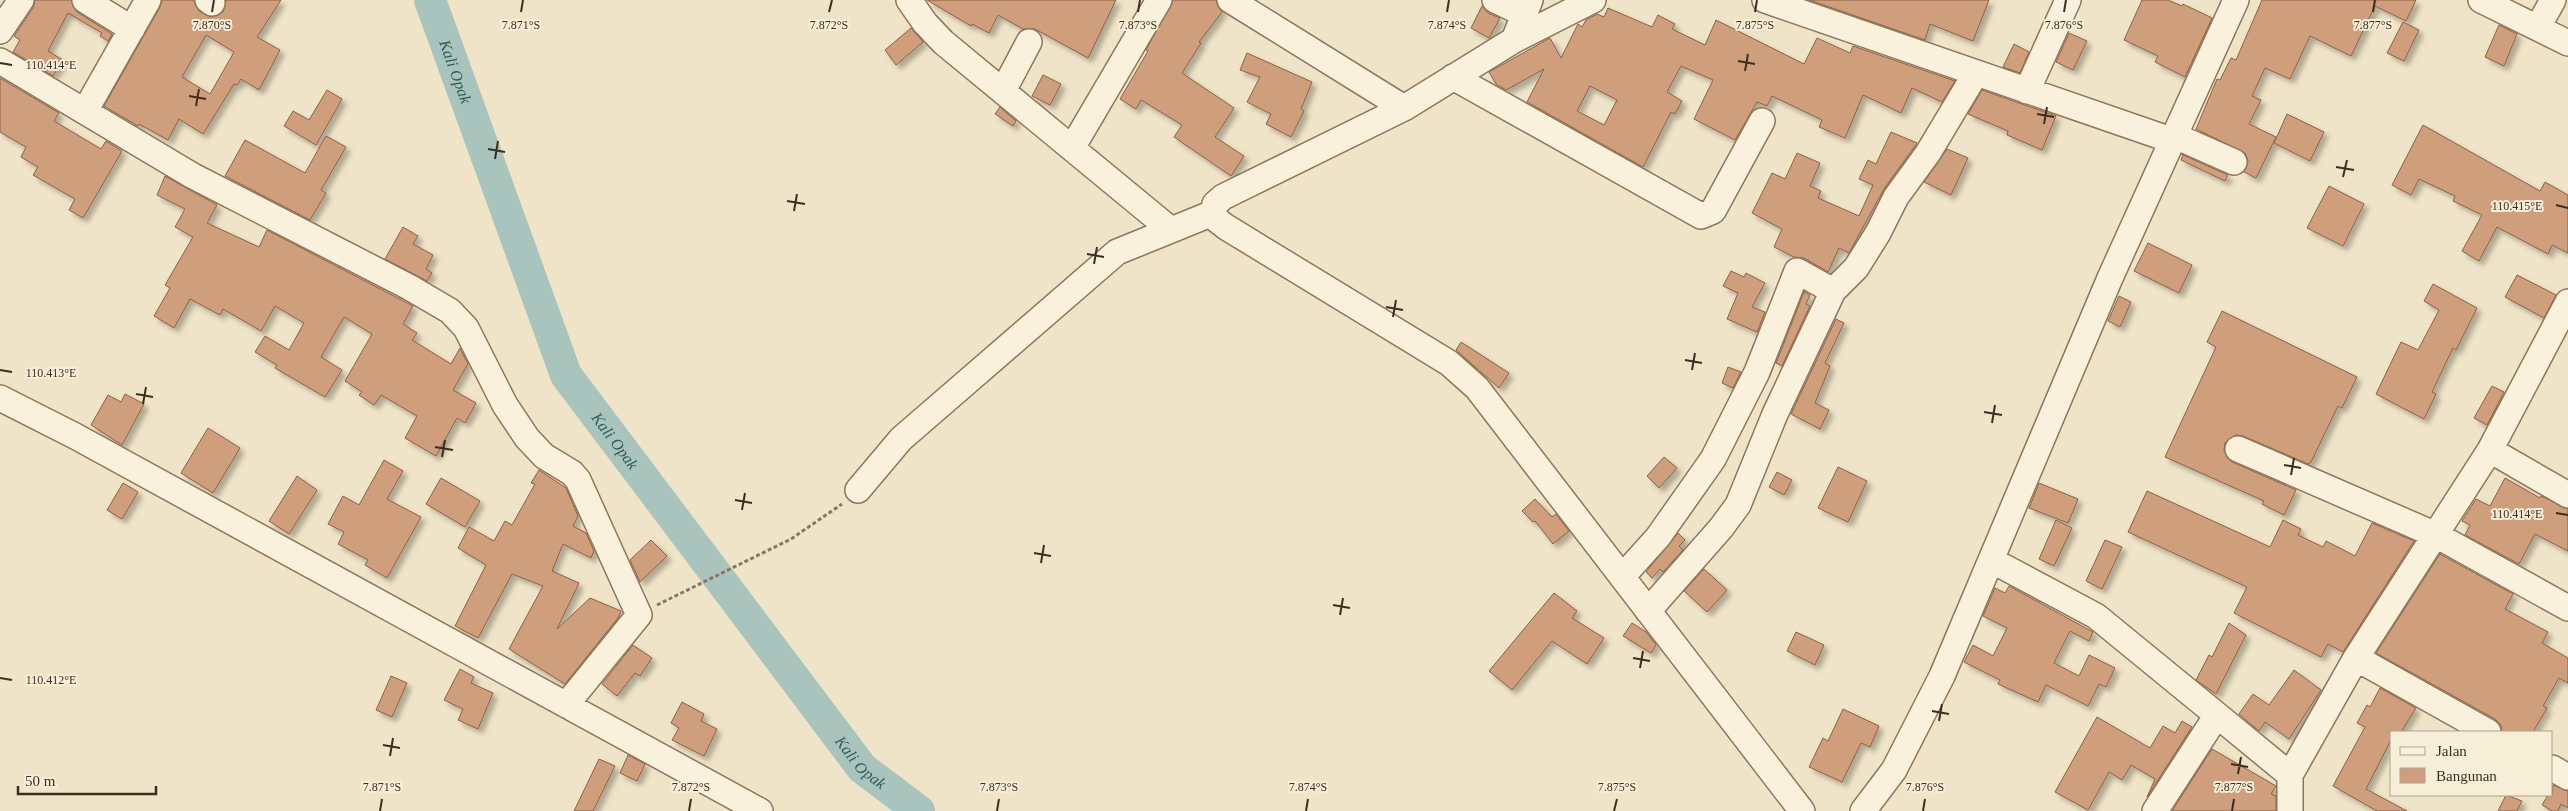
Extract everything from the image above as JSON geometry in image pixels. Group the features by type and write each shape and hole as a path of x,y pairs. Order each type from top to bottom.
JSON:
{"street":[{"path":"0,31 21,0"},
{"path":"85,0 132,29"},
{"path":"85,111 148,0"},
{"path":"908,0 925,23 943,42 1171,230"},
{"path":"1072,148 1159,0"},
{"path":"1230,0 1260,8 1404,108"},
{"path":"1495,0 1527,7 1514,40"},
{"path":"1214,213 1216,204 1223,196 1404,108 1514,40 1593,0"},
{"path":"1764,0 2027,91 2172,138 2234,162"},
{"path":"2027,91 2068,0"},
{"path":"1863,811 1894,770 1942,676 2106,287 2236,0"},
{"path":"2481,0 2568,43"},
{"path":"2538,27 2552,0"},
{"path":"1003,91 1029,42"},
{"path":"0,61 193,176 409,287 450,312 466,328 505,405 527,438 544,456 572,473 578,480 639,614 566,704"},
{"path":"1648,611 1721,528 1738,505 1775,414 1833,291 1856,268 1878,233 1896,197 1928,153 1976,73"},
{"path":"1452,77 1701,216 1712,211 1762,121"},
{"path":"858,490 901,439 1117,252 1214,213"},
{"path":"1214,213 1226,227 1449,363 1477,388 1802,811"},
{"path":"1622,577 1658,537 1714,459 1757,372 1797,271 1833,291"},
{"path":"2290,811 2290,775 2356,658 2490,450 2568,302"},
{"path":"0,398 75,436 760,811"},
{"path":"2238,449 2436,535 2568,608"},
{"path":"2490,450 2568,495"},
{"path":"1991,560 2096,616 2290,775"},
{"path":"2356,658 2486,731"},
{"path":"2155,811 2216,715"},
{"path":"2553,769 2568,777"}],"path":[{"path":"639,614 690,587 791,539 840,506 858,490"}],"building":[{"path":"35,0 71,0 77,12 112,34 108,41 100,36 102,33 68,13 48,51 63,60 53,76 13,52 20,40 14,36 33,8"},
{"path":"162,0 194,0 199,11 211,17 223,12 226,0 281,0 257,37 280,50 259,90 241,79 237,85 234,84 203,134 179,119 168,140 139,124 138,126 104,106 160,7","holes":["206,35 234,52 210,94 182,77"]},
{"path":"927,0 1116,0 1088,58 1035,29 1023,29 998,15 989,33 972,24 971,26"},
{"path":"1173,0 1216,0 1222,12 1199,42 1201,43 1182,73 1234,108 1215,137 1244,156 1231,176 1174,137 1182,125 1141,100 1136,109 1120,99 1148,51 1146,50"},
{"path":"1809,0 1989,0 1973,41 1930,24 1925,40"},
{"path":"2142,0 2168,0 2182,6 2183,4 2212,18 2185,77 2155,62 2158,56 2124,40"},
{"path":"2262,0 2416,0 2406,21 2375,6 2351,56 2310,36 2290,79 2265,68 2252,96 2261,100 2249,124 2276,137 2256,178 2244,172 2248,161 2245,153 2196,129 2217,79 2220,80 2231,58 2236,60"},
{"path":"1482,6 1488,13 1500,18 1489,38 1471,28"},
{"path":"1608,8 1652,27 1658,15 1675,24 1672,29 1705,45 1716,20 1804,64 1817,38 1850,53 1853,46 1955,81 1942,102 1912,88 1901,113 1863,95 1845,138 1819,127 1822,120 1772,96 1767,106 1757,102 1735,140 1694,119 1713,80 1681,66 1667,92 1682,101 1675,114 1671,112 1643,167 1527,102 1544,69 1506,90 1496,84 1489,72 1550,38 1561,58 1578,24 1582,27 1586,20 1597,14 1604,17","holes":["1590,86 1617,100 1604,125 1577,111"]},
{"path":"2403,22 2419,30 2404,61 2387,53"},
{"path":"2499,25 2517,34 2504,66 2485,57"},
{"path":"911,28 923,42 896,65 885,50"},
{"path":"2069,33 2087,41 2073,70 2056,62"},
{"path":"2014,44 2029,52 2020,73 2003,67"},
{"path":"1247,53 1312,82 1301,109 1304,111 1291,137 1266,124 1271,114 1247,102 1260,77 1240,70"},
{"path":"1043,75 1061,84 1050,105 1032,96"},
{"path":"0,78 59,113 54,121 101,149 106,141 122,151 83,218 69,210 75,199 33,175 38,167 21,157 26,147 0,132"},
{"path":"327,90 342,99 316,145 284,126 293,111 309,120"},
{"path":"1982,90 2056,116 2042,150 2007,135 2008,131 1968,114"},
{"path":"1000,107 1016,121 1013,126 995,114"},
{"path":"2287,114 2324,132 2310,161 2274,143"},
{"path":"2423,125 2540,191 2545,182 2568,195 2568,253 2552,245 2548,254 2497,227 2479,261 2462,251 2482,215 2453,201 2455,196 2419,179 2411,195 2392,185"},
{"path":"1891,132 1917,143 1884,189 1849,253 1839,248 1828,272 1804,258 1794,257 1774,247 1782,229 1752,213 1772,173 1785,179 1797,153 1820,163 1810,186 1821,191 1818,198 1859,216 1873,185 1859,179 1868,160 1876,164"},
{"path":"326,136 346,147 321,190 326,193 310,220 225,176 245,140 305,173"},
{"path":"1947,149 1968,158 1951,195 1924,182"},
{"path":"2183,155 2228,175 2225,181 2181,160"},
{"path":"165,176 217,205 207,223 259,247 267,230 413,306 403,324 417,333 412,340 451,364 460,348 468,364 453,390 476,403 465,423 457,418 436,456 405,438 417,416 381,395 374,405 359,395 362,392 345,381 372,334 344,317 321,357 342,370 325,397 275,368 277,365 255,352 265,336 289,350 304,323 275,306 261,331 223,309 220,315 190,299 174,328 154,316 170,288 165,285 193,237 175,227 185,209 157,195"},
{"path":"2329,186 2364,204 2343,246 2307,228"},
{"path":"403,227 418,236 413,244 433,255 426,269 432,273 427,281 385,259"},
{"path":"2148,243 2192,265 2179,293 2134,271"},
{"path":"1731,271 1744,277 1746,273 1765,283 1752,307 1765,312 1757,332 1727,319 1738,293 1723,286"},
{"path":"2517,275 2556,295 2544,318 2505,297"},
{"path":"2433,284 2477,308 2456,350 2453,348 2432,392 2436,394 2424,419 2376,394 2401,342 2418,350 2439,310 2424,301"},
{"path":"1804,292 1810,295 1806,304 1810,306 1782,366 1776,363"},
{"path":"2119,296 2131,302 2120,327 2108,321"},
{"path":"2222,311 2357,377 2342,408 2338,406 2311,462 2308,464 2243,436 2236,435 2225,443 2224,451 2232,462 2296,490 2284,515 2262,504 2264,501 2165,457 2216,347 2207,342"},
{"path":"1836,319 1844,323 1825,363 1830,366 1815,403 1829,410 1820,429 1791,414"},
{"path":"1461,342 1509,373 1499,388 1456,350"},
{"path":"1728,367 1741,372 1733,388 1722,383"},
{"path":"2492,386 2504,392 2487,425 2474,418"},
{"path":"125,394 144,404 122,445 91,425 108,395 121,402"},
{"path":"208,428 240,448 213,493 181,473"},
{"path":"1664,457 1677,468 1659,488 1647,476"},
{"path":"384,460 403,471 387,499 421,517 387,578 365,565 368,560 338,544 344,532 328,524 343,496 359,505"},
{"path":"1838,467 1867,481 1848,522 1818,508"},
{"path":"539,470 566,488 578,516 573,526 586,533 594,551 591,558 563,544 552,571 579,583 557,629 590,598 621,611 618,618 565,684 509,649 543,586 512,574 478,638 455,626 486,565 458,548 469,527 494,541 505,521 512,525 535,484 531,483"},
{"path":"1777,472 1792,480 1784,495 1769,487"},
{"path":"297,476 317,490 289,534 269,521"},
{"path":"441,478 480,501 465,527 426,504"},
{"path":"2505,478 2540,498 2541,496 2568,509 2568,551 2535,534 2519,564 2465,535 2470,525 2462,521 2476,499 2490,506"},
{"path":"123,483 138,492 122,519 107,510"},
{"path":"2039,483 2078,499 2068,523 2029,508"},
{"path":"2147,491 2270,547 2283,520 2301,529 2298,535 2323,547 2326,541 2355,556 2372,523 2414,541 2343,652 2328,644 2321,657 2234,613 2247,587 2128,532"},
{"path":"1535,499 1552,517 1556,514 1569,531 1553,544 1535,521 1533,522 1522,511"},
{"path":"2056,520 2072,528 2054,566 2039,559"},
{"path":"1678,533 1685,540 1679,546 1683,550 1663,572 1660,569 1652,578 1646,572"},
{"path":"651,540 667,556 640,582 630,560"},
{"path":"2105,540 2122,547 2102,589 2086,581"},
{"path":"2440,554 2513,594 2505,609 2548,632 2542,643 2568,658 2568,683 2559,678 2543,706 2547,708 2534,731 2502,731 2501,725 2495,719 2376,653"},
{"path":"1704,569 1727,590 1707,612 1684,591"},
{"path":"2009,586 2093,632 2089,641 2070,631 2054,663 2079,676 2089,655 2115,668 2106,687 2099,684 2088,706 2046,685 2038,702 1998,684 2000,680 1964,662 1973,645 1993,656 2007,628 1983,616 1995,588 2005,593"},
{"path":"1554,593 1577,611 1572,618 1604,638 1587,664 1552,641 1512,690 1489,671"},
{"path":"1632,623 1646,632 1656,645 1651,653 1623,636"},
{"path":"2229,623 2246,635 2216,694 2196,680 2209,655 2212,657"},
{"path":"1796,632 1824,645 1815,665 1787,651"},
{"path":"633,645 652,658 640,676 635,673 617,696 602,684"},
{"path":"460,669 474,677 471,683 493,693 478,729 458,720 463,709 444,700"},
{"path":"2294,670 2321,690 2289,739 2265,722 2259,731 2239,714 2253,694 2269,705"},
{"path":"391,676 407,683 392,717 376,710"},
{"path":"2380,688 2416,708 2402,731 2390,731 2390,742 2366,789 2407,811 2377,811 2333,786 2365,727 2357,723 2367,705 2370,707"},
{"path":"682,702 704,714 701,721 717,729 704,756 672,740 679,728 671,723"},
{"path":"1843,709 1879,726 1870,747 1861,743 1842,782 1809,767 1823,738 1828,741"},
{"path":"2097,717 2150,748 2163,726 2175,733 2182,721 2192,727 2147,797 2155,779 2131,765 2122,780 2109,772 2088,810 2055,792"},
{"path":"2212,749 2276,786 2271,794 2276,796 2276,811 2172,811"},
{"path":"628,755 645,764 637,781 620,773"},
{"path":"599,759 615,766 593,811 574,811"},
{"path":"2553,785 2568,791 2568,808 2561,804 2558,811 2552,811 2542,805 2547,796 2553,796"},
{"path":"2506,796 2522,801 2517,811 2498,811"}],"waterway":[{"name":"Kali Opak","path":"430,0 566,375 862,768 919,811"}]}
